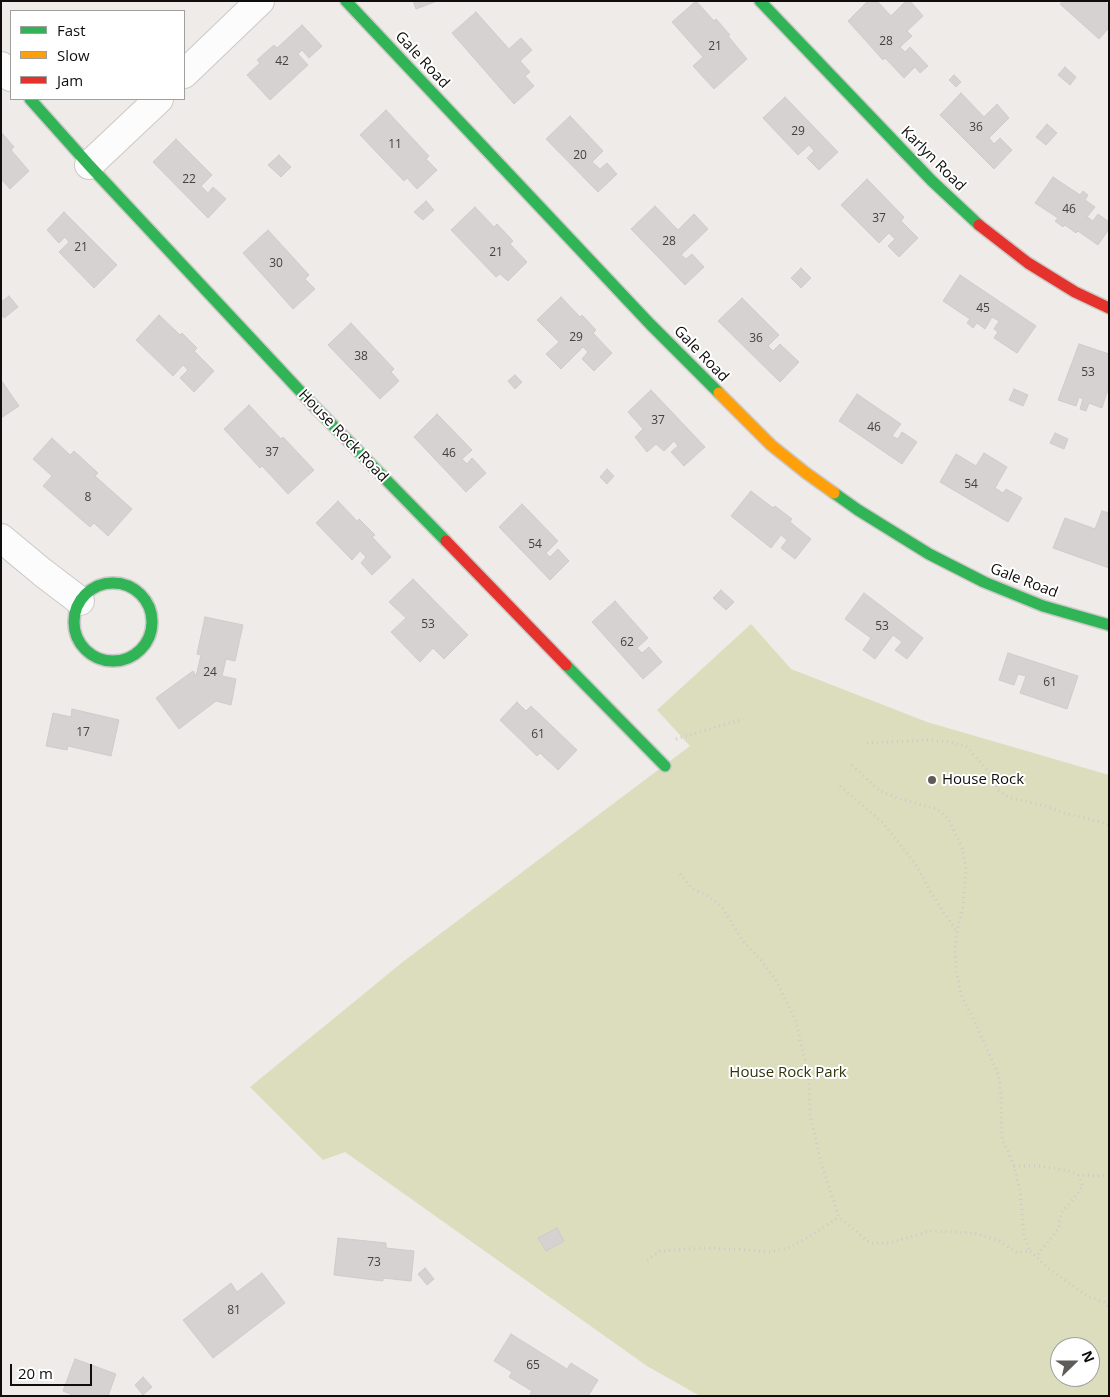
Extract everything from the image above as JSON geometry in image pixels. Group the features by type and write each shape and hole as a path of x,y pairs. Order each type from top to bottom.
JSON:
{"street":[{"path":"185,73 260,1"},
{"name":"Gale Road","path":"346,1 664,337 771,445 858,510 929,554 984,582 1043,606 1109,625"},
{"name":"Karlyn Road","path":"760,1 932,181 982,227 1028,263 1076,292 1109,308"},
{"path":"1,66 10,77"},
{"name":"House Rock Road","path":"31,100 313,405 665,766"},
{"path":"90,165 157,100"},
{"path":"1,538 80,601"},
{"path":"106,583 123,584 138,592 149,607 152,626 146,643 132,656 117,661 98,658 85,650 74,628 76,608 80,601 88,591 106,583"}],"path":[{"path":"646,746 740,720"},
{"path":"867,742 926,740 950,742 966,746 990,774 998,790 1010,798 1042,805 1109,826"},
{"path":"852,765 880,791 897,798 937,809 949,820 962,847 966,869 964,907 957,932 955,949 956,969 961,995 999,1076 1002,1139 1014,1166 1020,1190 1024,1236 1030,1252 1048,1268 1087,1296 1104,1302 1109,1307"},
{"path":"840,786 883,823 917,866 929,890 957,932"},
{"path":"680,874 693,889 706,895 721,906 742,941 759,958 775,979 795,1019 809,1076 810,1114 816,1145 839,1216 870,1243 889,1243 930,1231 974,1233 999,1241 1018,1253 1030,1252"},
{"path":"1014,1166 1040,1166 1070,1170 1078,1175 1109,1176"},
{"path":"1036,1257 1059,1228 1061,1213 1082,1186 1078,1175"},
{"path":"648,1260 660,1252 707,1248 770,1252 791,1247 839,1216"}],"green space":[{"name":"House Rock Park","path":"751,624 791,669 927,722 1109,775 1109,1396 700,1396 647,1366 345,1152 323,1160 250,1087 404,961 690,746 657,710"}],"building":[{"path":"413,1 437,1 416,9"},
{"path":"696,1 714,21 716,19 747,59 714,89 693,66 703,57 672,22"},
{"path":"868,1 877,1 891,16 906,1 910,1 923,16 907,31 912,36 900,47 905,52 910,47 928,66 920,73 915,67 904,78 885,58 883,60 848,21"},
{"path":"1063,1 1104,1 1109,5 1109,30 1099,39 1060,4"},
{"path":"476,12 509,49 521,38 532,50 520,61 530,72 525,76 534,86 514,104 452,33"},
{"path":"302,25 322,46 309,58 302,50 298,54 308,65 270,100 247,75 260,63 257,60 274,45 277,48"},
{"path":"1065,67 1076,77 1070,85 1058,75"},
{"path":"954,75 961,82 956,87 949,80"},
{"path":"961,93 984,117 997,104 1009,118 989,138 994,144 1000,138 1012,150 994,169 940,115"},
{"path":"785,97 838,152 819,170 807,158 814,151 809,145 798,155 763,118"},
{"path":"386,110 429,156 426,159 437,170 417,189 407,178 404,181 360,135"},
{"path":"570,116 603,151 592,162 600,169 607,163 617,174 598,192 546,139"},
{"path":"1047,124 1057,133 1046,145 1036,137"},
{"path":"1,132 14,147 11,150 29,171 10,189 1,179"},
{"path":"176,139 212,175 201,186 208,193 213,187 226,199 208,218 153,162"},
{"path":"279,155 291,167 281,177 268,165"},
{"path":"1053,177 1080,195 1083,191 1088,195 1085,200 1095,207 1087,217 1093,221 1098,214 1109,222 1109,229 1098,245 1078,231 1076,233 1065,225 1063,227 1055,221 1058,218 1035,203"},
{"path":"867,179 904,217 901,221 918,238 899,257 888,246 895,239 889,233 879,243 841,205"},
{"path":"426,201 434,210 423,220 414,212"},
{"path":"655,206 678,230 694,214 708,229 681,255 686,259 692,254 704,267 685,285 631,229"},
{"path":"475,207 494,227 497,224 513,241 510,244 527,262 508,281 500,274 496,277 451,230"},
{"path":"64,212 117,265 94,288 59,252 69,242 65,237 59,243 47,230"},
{"path":"268,230 309,275 305,279 315,289 293,309 243,253"},
{"path":"801,268 811,278 801,288 791,278"},
{"path":"960,275 1036,326 1017,353 994,338 998,332 994,329 999,321 992,317 985,329 977,323 973,328 967,323 970,319 943,301"},
{"path":"9,296 18,307 4,318 1,315 1,302"},
{"path":"561,297 580,317 582,315 596,330 593,333 612,353 594,371 582,359 588,352 583,347 561,369 546,354 559,342 537,320"},
{"path":"742,298 779,335 768,346 773,351 780,344 799,362 780,382 718,321"},
{"path":"159,315 197,348 194,351 214,371 194,392 180,378 188,370 183,365 173,376 136,340"},
{"path":"351,323 394,369 391,372 399,381 380,399 328,345"},
{"path":"1079,344 1109,354 1109,393 1107,392 1102,408 1089,403 1086,411 1080,409 1083,399 1079,397 1076,406 1058,400"},
{"path":"515,375 522,382 515,389 508,381"},
{"path":"1,380 19,406 1,418"},
{"path":"1014,389 1028,395 1023,406 1009,400"},
{"path":"651,390 705,447 684,466 671,452 678,446 674,441 664,451 656,444 647,452 635,437 643,429 628,412"},
{"path":"857,394 901,424 892,436 898,439 902,432 917,442 902,464 839,421"},
{"path":"249,405 314,470 288,494 262,466 260,468 224,429"},
{"path":"437,414 472,450 462,459 467,464 472,458 486,473 466,492 414,437"},
{"path":"1055,433 1068,439 1064,449 1050,443"},
{"path":"52,438 70,455 74,451 98,473 95,476 132,509 108,536 94,523 90,527 43,486 52,476 33,459"},
{"path":"984,453 1007,467 995,488 1003,493 1006,489 1022,498 1008,522 940,482 956,454 976,466"},
{"path":"607,469 614,476 607,484 600,477"},
{"path":"751,491 773,508 775,506 792,519 790,522 811,539 795,559 781,548 787,540 781,535 771,548 731,516"},
{"path":"338,501 357,521 359,519 375,535 372,537 391,557 372,575 361,563 366,557 360,551 352,560 316,523"},
{"path":"522,504 558,541 546,553 550,557 558,549 569,561 550,580 499,527"},
{"path":"1102,511 1109,513 1109,542 1107,548 1109,549 1109,568 1053,548 1065,518 1095,529"},
{"path":"413,579 468,635 444,659 433,648 420,662 391,632 406,618 389,602"},
{"path":"721,590 734,602 726,610 713,598"},
{"path":"864,593 923,638 907,659 895,650 902,642 893,635 875,659 863,650 871,638 845,619"},
{"path":"615,601 648,638 637,648 642,653 649,647 662,662 643,679 592,622"},
{"path":"205,617 243,625 235,661 226,659 222,676 236,679 231,705 216,701 179,729 156,698 193,671 196,676 201,655 197,654"},
{"path":"1008,653 1078,676 1067,709 1020,693 1026,676 1018,674 1014,685 999,680"},
{"path":"517,702 526,711 531,706 577,750 558,770 540,753 537,756 500,720"},
{"path":"72,709 119,720 111,756 68,746 67,750 46,746 53,713 71,717"},
{"path":"557,1228 564,1241 546,1251 538,1238"},
{"path":"338,1238 386,1243 386,1248 414,1251 411,1281 383,1278 383,1281 334,1275"},
{"path":"425,1268 434,1279 427,1285 418,1274"},
{"path":"262,1273 285,1303 213,1358 183,1320 231,1283 237,1292"},
{"path":"511,1334 567,1369 571,1363 598,1380 588,1396 533,1396 530,1394 532,1391 509,1377 512,1372 494,1361"},
{"path":"75,1359 116,1374 108,1396 75,1396 63,1391"},
{"path":"143,1377 152,1387 143,1395 135,1385"}],"traffic: fast":[{"path":"346,1 650,324 719,393"},
{"path":"760,1 932,181 979,225"},
{"path":"31,100 313,405 446,541"},
{"path":"834,493 929,554 984,582 1043,606 1109,625"},
{"path":"113,583 128,586 140,595 149,607 152,622 149,637 140,649 128,658 113,661 98,658 86,649 77,637 74,622 77,607 86,595 98,586 113,583"},
{"path":"566,665 665,766"}],"traffic: slow":[{"path":"719,393 771,445 834,493"}],"traffic: jam":[{"path":"979,225 1028,263 1075,292 1109,308"},
{"path":"446,541 566,665"}],"place":[{"name":"House Rock","path":"932,780"}]}
